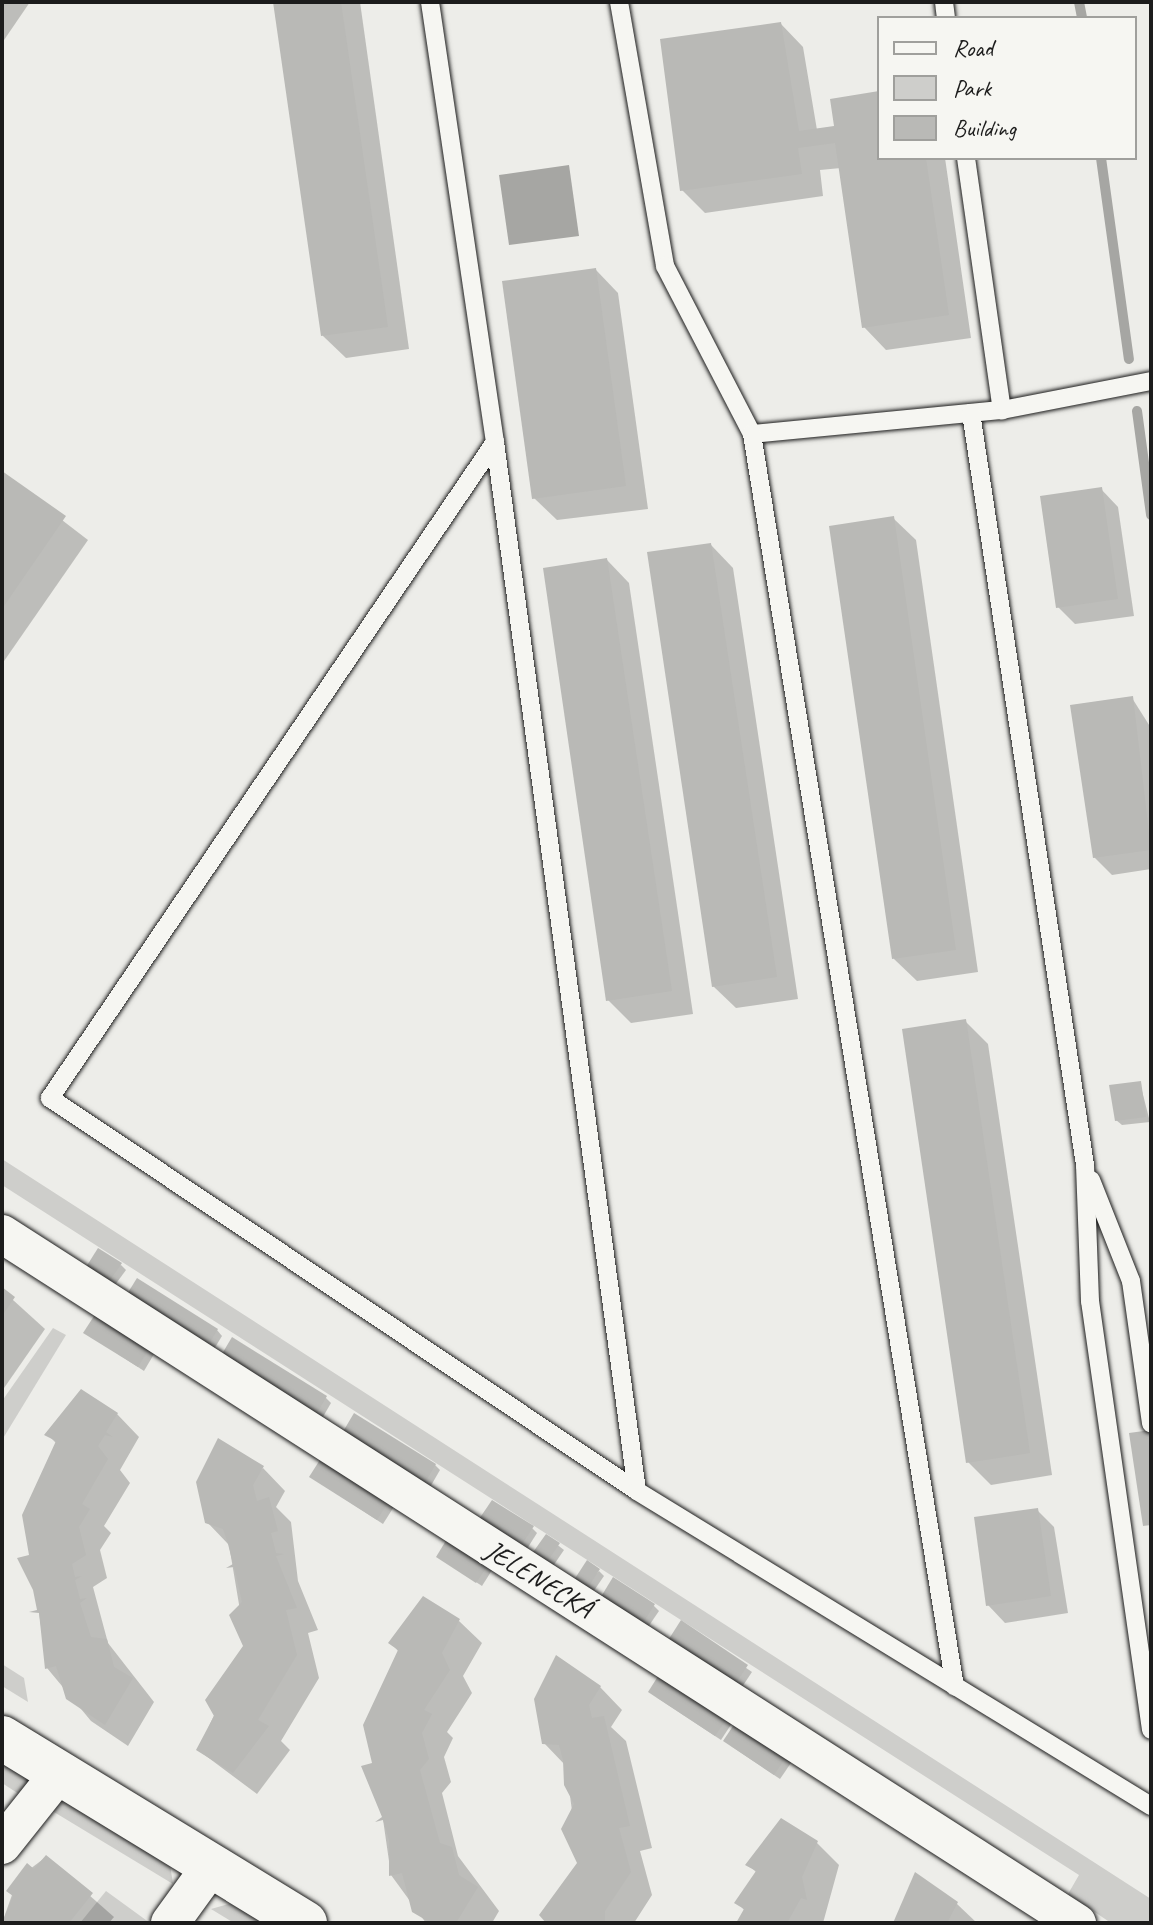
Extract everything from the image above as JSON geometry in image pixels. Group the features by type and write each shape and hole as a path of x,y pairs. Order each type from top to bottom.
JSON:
{"street":[{"name":"JELENECKÁ","path":"2,1234 1077,1923"},
{"path":"2,1738 305,1923"},
{"path":"2,1845 60,1772"},
{"path":"170,1923 212,1865"}],"lane":[{"path":"430,2 495,442 637,1491"},
{"path":"619,2 665,266 752,434 955,1687"},
{"path":"966,160 1002,410"},
{"path":"752,434 1002,410 1151,381"},
{"path":"971,413 1085,1165 1090,1301 1151,1711 1151,1730"},
{"path":"495,442 50,1098 637,1491 1151,1806"},
{"path":"1085,1165 1131,1281 1151,1424"}],"green space":[{"path":"2,1159 1151,1899 1151,1923 1111,1923 1068,1894 1079,1875 2,1185"},
{"path":"53,1328 66,1335 2,1440 2,1401"},
{"path":"2,1664 24,1678 28,1702 2,1686"},
{"path":"2,1759 23,1771 30,1785 22,1796 2,1783"},
{"path":"69,1800 169,1858 173,1884 49,1809"},
{"path":"106,1891 150,1923 80,1923"},
{"path":"239,1901 273,1923 234,1923 211,1909"}],"shaded area":[{"path":"569,165 579,236 509,245 499,175"}],"building":[{"path":"273,2 341,2 388,327 321,336"},
{"path":"781,22 799,131 834,126 830,99 877,91 877,160 926,160 949,315 862,328 835,143 798,148 802,174 680,191 660,39"},
{"path":"596,268 626,486 532,499 502,281"},
{"path":"2,471 66,516 2,609"},
{"path":"1102,487 1118,599 1056,608 1040,496"},
{"path":"894,516 956,950 892,959 829,526"},
{"path":"711,543 777,977 712,987 647,552"},
{"path":"607,558 672,991 606,1001 543,568"},
{"path":"1133,696 1151,850 1093,858 1070,705"},
{"path":"966,1019 1030,1453 966,1463 902,1029"},
{"path":"1141,1081 1146,1117 1115,1121 1109,1085"},
{"path":"98,1248 122,1263 109,1282 86,1267"},
{"path":"137,1278 218,1329 205,1350 124,1299"},
{"path":"2,1287 15,1297 2,1316"},
{"path":"96,1313 150,1347 138,1367 83,1333"},
{"path":"232,1337 327,1396 314,1418 219,1359"},
{"path":"81,1389 118,1413 106,1432 113,1437 105,1435 98,1446 108,1459 82,1504 90,1509 79,1527 86,1555 72,1564 75,1577 82,1576 75,1580 80,1599 87,1598 80,1603 91,1637 107,1639 114,1667 133,1678 105,1725 66,1699 56,1666 45,1669 39,1613 29,1612 37,1610 33,1590 17,1558 29,1555 22,1515 56,1441 44,1435"},
{"path":"354,1413 436,1464 423,1486 341,1435"},
{"path":"1151,1430 1151,1525 1143,1526 1129,1433"},
{"path":"218,1438 264,1466 253,1485 257,1501 269,1497 278,1531 271,1533 276,1553 284,1554 276,1556 297,1608 286,1610 297,1655 258,1720 269,1726 233,1773 196,1750 214,1716 205,1700 243,1646 229,1615 242,1602 234,1567 226,1568 233,1564 228,1544 223,1529 205,1523 196,1482"},
{"path":"323,1455 391,1498 377,1520 309,1477"},
{"path":"492,1500 534,1526 519,1549 477,1522"},
{"path":"1038,1508 1051,1596 986,1606 974,1517"},
{"path":"450,1534 491,1561 476,1583 436,1557"},
{"path":"546,1534 560,1543 545,1565 531,1555"},
{"path":"587,1560 600,1569 585,1592 572,1583"},
{"path":"613,1577 655,1604 641,1626 599,1600"},
{"path":"423,1596 460,1619 442,1653 450,1670 424,1710 432,1714 422,1733 429,1759 420,1770 440,1843 452,1847 459,1875 478,1887 456,1923 431,1923 412,1912 402,1873 389,1876 389,1840 383,1820 375,1822 382,1817 361,1766 372,1763 363,1725 398,1650 388,1643"},
{"path":"681,1620 748,1665 734,1686 667,1642"},
{"path":"556,1655 601,1686 589,1705 592,1718 604,1716 630,1826 619,1828 631,1872 605,1911 605,1923 546,1923 539,1915 577,1863 561,1829 574,1804 564,1785 563,1760 559,1745 542,1744 534,1699"},
{"path":"662,1670 730,1714 715,1736 648,1692"},
{"path":"737,1720 789,1753 774,1775 723,1741"},
{"path":"781,1818 818,1841 802,1877 807,1900 801,1898 787,1923 736,1923 744,1909 734,1903 756,1871 745,1865"},
{"path":"46,1855 93,1893 69,1923 2,1923 13,1896 6,1891 27,1863 34,1869"},
{"path":"915,1872 958,1902 947,1923 893,1923"}],"waterway":[{"path":"1079,2 1082,16"},
{"path":"1101,160 1129,359"},
{"path":"1137,411 1151,515"}]}
